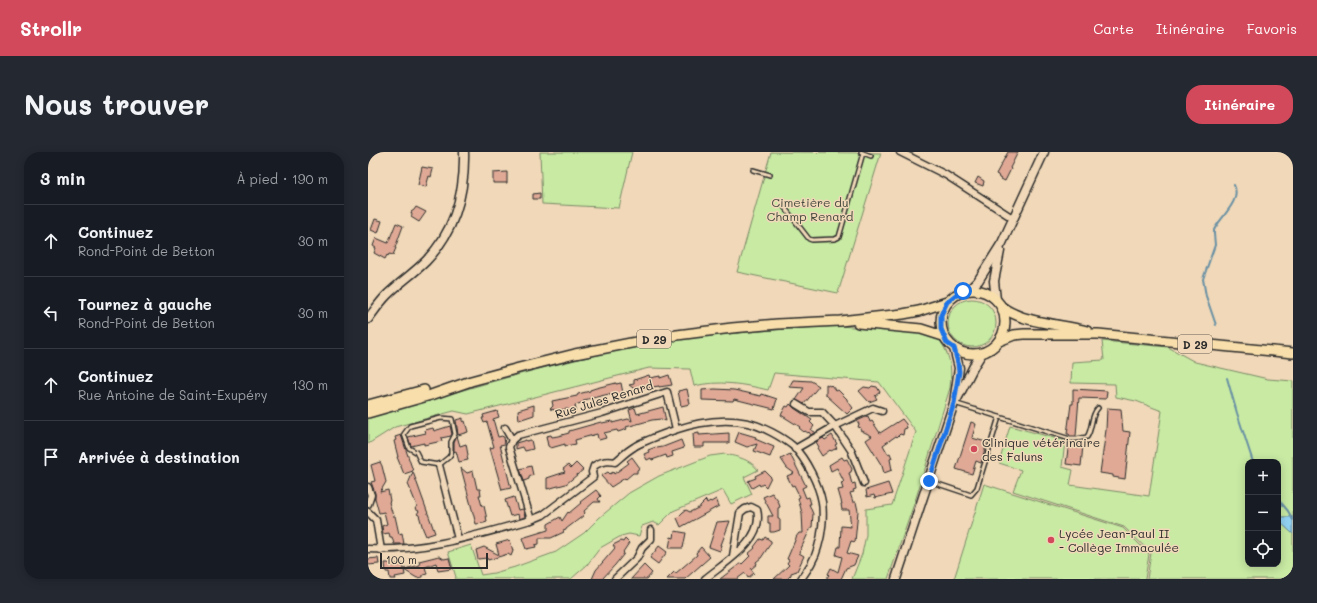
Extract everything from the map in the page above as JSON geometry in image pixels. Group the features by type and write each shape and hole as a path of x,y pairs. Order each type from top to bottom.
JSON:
{"main road":[{"path":"969,290 984,292 996,300 1002,307 1005,324 999,341 995,346 982,353 967,354 947,343 941,329 941,315 947,302 957,294 969,290"},
{"name":"D 29","path":"368,407 387,400 429,389 471,381 575,354 657,338 754,326 840,321 919,311 947,302"},
{"name":"D 29","path":"1002,307 1007,311 1025,318 1098,334"},
{"name":"D 29","path":"840,321 921,329 943,336"},
{"name":"D 29","path":"999,341 1014,335 1024,334 1098,334 1293,353"},
{"name":"D 29","path":"368,413 431,395 471,381"}],"street":[{"path":"368,319 388,294 426,261 447,233 454,217 461,192 464,170 464,152"},
{"path":"900,152 946,175 1014,219"},
{"path":"969,290 978,281 1002,243 1044,152"},
{"path":"996,300 994,282 1002,243"},
{"path":"896,579 954,403 959,368 954,348"},
{"path":"954,403 963,390 975,364 982,353"},
{"name":"Rue Jules Renard","path":"512,440 518,435 602,413 667,392 676,429"},
{"path":"796,404 808,412 822,412 835,426 851,450 864,484"},
{"path":"795,449 835,426 873,408 882,411"},
{"path":"368,549 409,549 429,546 530,520 543,515 593,477 592,472 594,466 600,462 615,462 635,446 676,429 696,424 722,421 748,423 770,431 795,449 816,482 822,502 822,532 818,548 810,566 801,579"},
{"path":"505,428 512,440 509,446 530,520"},
{"path":"439,465 458,539"},
{"path":"368,487 371,495 368,504"},
{"path":"705,579 733,556 745,546 753,537 759,516 757,510 751,507 740,513 733,556"},
{"path":"368,512 376,520 381,550"},
{"path":"615,579 637,558 642,548 651,539 651,530"}],"lane":[{"path":"785,208 809,239 836,239 839,237 862,152 871,156"},
{"path":"753,170 770,175"},
{"path":"954,403 1077,439 1087,437 1090,433 1092,416 1098,408"},
{"path":"929,481 971,495 977,488 999,417"},
{"path":"441,418 452,419 455,434 451,442 451,454 439,465 421,462 416,452 409,448 404,434 410,426 441,418"}],"green space":[{"path":"540,152 632,152 619,208 542,204"},
{"name":"Cimetière du Champ Renard","path":"771,152 881,153 838,293 737,272"},
{"path":"967,299 977,299 986,303 992,309 996,318 996,328 992,337 986,343 977,347 967,347 958,343 952,337 948,328 948,318 952,309 958,303"},
{"path":"839,326 910,331 939,339 950,362 950,388 915,501 888,579 852,579 862,554 866,535 866,509 892,505 916,432 879,382 774,373 768,390 722,383 694,386 690,369 649,368 468,414 454,411 395,427 368,444 368,418 561,363 639,346 699,337 759,331"},
{"path":"1102,341 1168,347 1195,362 1268,379 1293,381 1293,517 1281,517 1281,459 1245,459 1245,567 1281,567 1281,523 1293,534 1293,579 1147,579 1151,553 1124,527 1013,491 1021,470 999,463 1010,426 1065,441 1062,467 1073,470 1070,485 1149,496 1162,411 1136,401 1116,397 1115,384 1071,383 1072,362 1104,360"},
{"path":"725,454 739,457 751,463 758,470 744,477 752,494 731,504 723,490 673,511 659,525 653,522 642,526 639,536 629,534 621,536 600,548 587,565 571,579 455,579 456,577 448,552 471,545 481,575 515,567 556,552 584,533 599,518 629,493 659,476 710,456"},
{"name":"Lycée Jean-Paul II - Collège Immaculée","path":"984,484 1123,528 1149,554 1145,579 954,579"}],"water":[{"path":"1281,517 1293,517 1293,534 1281,523"}],"building":[{"path":"1008,152 1018,152 1005,181 999,178 996,174"},
{"path":"422,167 433,169 426,187 418,185"},
{"path":"507,172 507,183 493,183 493,173"},
{"path":"978,177 984,181 983,186 975,183"},
{"path":"540,193 540,199 533,199 533,194"},
{"path":"416,207 426,212 419,222 411,217 411,212"},
{"path":"375,219 382,221 378,233 371,230"},
{"path":"396,223 403,226 393,255 387,255 385,259 374,253 376,248 373,246 376,238 388,243"},
{"path":"649,375 650,378 660,376 660,378 669,375 672,385 647,387 636,390 629,385 634,384 634,380"},
{"path":"793,380 811,381 819,386 804,404 796,400 804,388 789,387"},
{"path":"621,383 623,393 615,395 609,394 584,400 584,402 575,405 576,410 569,411 568,409 550,409 553,406 552,401 577,396 578,394 596,388"},
{"path":"826,384 831,385 836,391 838,390 847,399 853,408 847,414 826,395"},
{"path":"872,386 877,387 880,392 875,396 877,399 869,402 859,391 864,387 870,388"},
{"path":"687,389 690,404 681,406 678,391"},
{"path":"1073,389 1107,391 1106,399 1079,398 1076,436 1070,436 1067,434 1071,404 1073,404"},
{"path":"702,390 734,390 761,396 762,394 777,399 774,409 734,399 733,401 702,400"},
{"path":"790,404 812,420 810,422 814,426 811,430 815,432 811,435 809,432 804,432 799,428 800,427 781,415 786,406 788,407"},
{"path":"534,405 534,415 519,420 518,410"},
{"path":"663,407 666,421 661,419 652,420 626,427 627,429 618,432 617,430 604,433 606,438 599,440 597,434 575,440 576,444 565,446 565,444 551,448 548,446 546,436 558,436 569,433 569,431 601,422 612,421 612,423 628,419 632,421 629,410 635,408 637,414"},
{"path":"1107,408 1121,409 1123,431 1130,432 1125,479 1100,473 1106,430"},
{"path":"497,411 499,417 493,419 498,437 504,437 505,444 500,445 511,488 502,490 490,448 494,447 487,422 484,423 482,418 484,418 483,415"},
{"path":"868,416 870,422 872,421 880,433 902,419 906,424 907,428 904,429 903,435 900,434 897,437 896,436 883,445 888,454 890,453 892,458 890,459 892,470 884,473 882,466 866,440 872,436 860,430 861,428 858,427 859,424 857,421"},
{"path":"463,418 463,422 465,421 468,432 458,435 456,420"},
{"name":"Clinique vétérinaire des Faluns","path":"971,422 976,424 972,438 986,442 981,463 976,461 972,474 956,469"},
{"path":"450,426 451,436 441,438 442,441 411,446 408,437 426,433 425,430 433,428 434,431"},
{"path":"739,432 756,437 755,439 774,447 770,457 754,451 757,444 747,447 735,442"},
{"path":"699,433 699,435 729,433 729,443 704,443 704,447 694,447 693,434"},
{"path":"401,435 413,471 404,474 397,457 394,441 396,440 395,437"},
{"path":"832,435 837,444 835,445 837,448 831,451 830,450 822,456 817,448 819,447 816,442 823,438 825,440"},
{"path":"457,436 460,446 466,444 468,460 459,462 456,451 454,452 454,443"},
{"path":"531,440 533,449 525,451 523,447 516,449 516,443"},
{"path":"681,440 684,448 672,452 673,456 667,458 666,455 652,460 651,458 647,460 644,454 649,452 648,450 656,447 663,447"},
{"path":"1069,442 1075,442 1075,444 1083,445 1081,466 1066,464"},
{"path":"790,454 806,486 802,488 806,498 809,497 811,504 809,504 813,514 812,527 799,553 804,556 797,571 791,573 787,579 774,579 789,565 787,563 789,560 787,559 796,537 799,533 803,533 802,513 798,498 800,497 794,485 792,486 787,476 794,473 787,468 781,459"},
{"path":"632,457 640,468 637,470 637,473 633,473 626,479 625,478 611,487 601,476 608,472 610,474 613,472 614,474 629,463 627,461"},
{"path":"842,457 844,460 847,459 852,469 849,473 852,484 855,483 856,489 853,490 854,492 850,493 853,502 856,502 858,511 855,542 851,541 847,553 858,556 854,565 846,568 841,579 826,579 831,568 838,572 842,557 836,555 838,547 840,547 841,526 851,527 849,510 842,510 838,490 843,489 841,483 844,482 837,468 831,471 829,465"},
{"path":"380,462 386,482 380,492 388,490 389,502 393,516 395,516 399,534 402,533 404,544 394,544 389,533 383,534 382,526 387,524 384,512 379,513 371,482 375,481 371,465"},
{"path":"576,463 583,470 566,484 547,489 547,478 565,472 563,469 568,465 571,468"},
{"path":"531,466 533,475 524,481 520,469"},
{"path":"461,468 467,473 473,471 477,489 480,489 481,495 479,495 482,506 484,506 487,522 476,524"},
{"path":"765,471 771,477 766,487 763,484 760,486 759,484 752,488 748,481 756,478 755,476"},
{"path":"413,472 435,533 426,536 419,515 417,514 419,511 415,509 417,506 408,484"},
{"path":"888,483 892,494 875,498 874,495 867,497 866,490"},
{"path":"596,490 601,496 598,499 600,502 594,502 584,511 585,513 583,516 563,531 564,532 551,538 539,538 539,544 535,545 536,547 526,549 522,538 548,530 548,524 560,517 562,521 568,512 569,513 581,503 580,502"},
{"path":"772,493 778,501 780,507 778,508 778,519 780,519 780,530 770,532 768,516 773,516 763,497"},
{"path":"514,497 518,510 523,509 525,517 519,519 518,514 510,516 505,500"},
{"path":"716,499 719,506 681,527 677,518 683,512 686,510 690,512 700,507 706,500 707,503"},
{"path":"730,521 720,551 709,547 717,522"},
{"path":"675,531 686,533 683,548 669,548 671,537 674,538"},
{"path":"765,537 771,541 771,543 761,558 756,562 757,564 751,569 754,573 748,578 745,573 737,579 720,579 741,563 742,564 750,556 748,554 755,548 754,547 760,539 763,540"},
{"path":"625,539 629,543 623,552 623,555 615,565 602,579 592,579 596,570 615,548 613,545 621,541 623,542"},
{"path":"510,540 513,551 511,556 508,554 488,560 487,558 478,559 476,550 484,547 499,555 496,544"},
{"path":"659,546 667,552 658,564 650,558"},
{"path":"701,547 710,557 685,579 667,579 697,555 696,553"},
{"path":"439,556 444,559 449,558 452,569 438,571 436,563 425,567 427,574 423,575 423,577 417,578 404,570 405,575 395,577 396,579 390,579 389,572 386,572 385,563 391,563 392,565 402,563 404,569 420,565 419,561"},
{"path":"378,558 379,564 368,565 368,559"},
{"path":"644,565 652,573 647,579 631,579"}],"waterway":[{"path":"1216,325 1206,296 1203,279 1215,245 1214,230 1233,203 1236,191 1234,185"},
{"path":"1227,378 1252,459"},
{"path":"1281,503 1293,520"}],"place":[{"name":"Clinique vétérinaire des Faluns","path":"974,449"},
{"name":"Lycée Jean-Paul II - Collège Immaculée","path":"1051,540"}],"route":[{"path":"929,481 954,403 959,372 954,348 947,343 943,336 940,322 941,315 947,302 963,291"}]}
